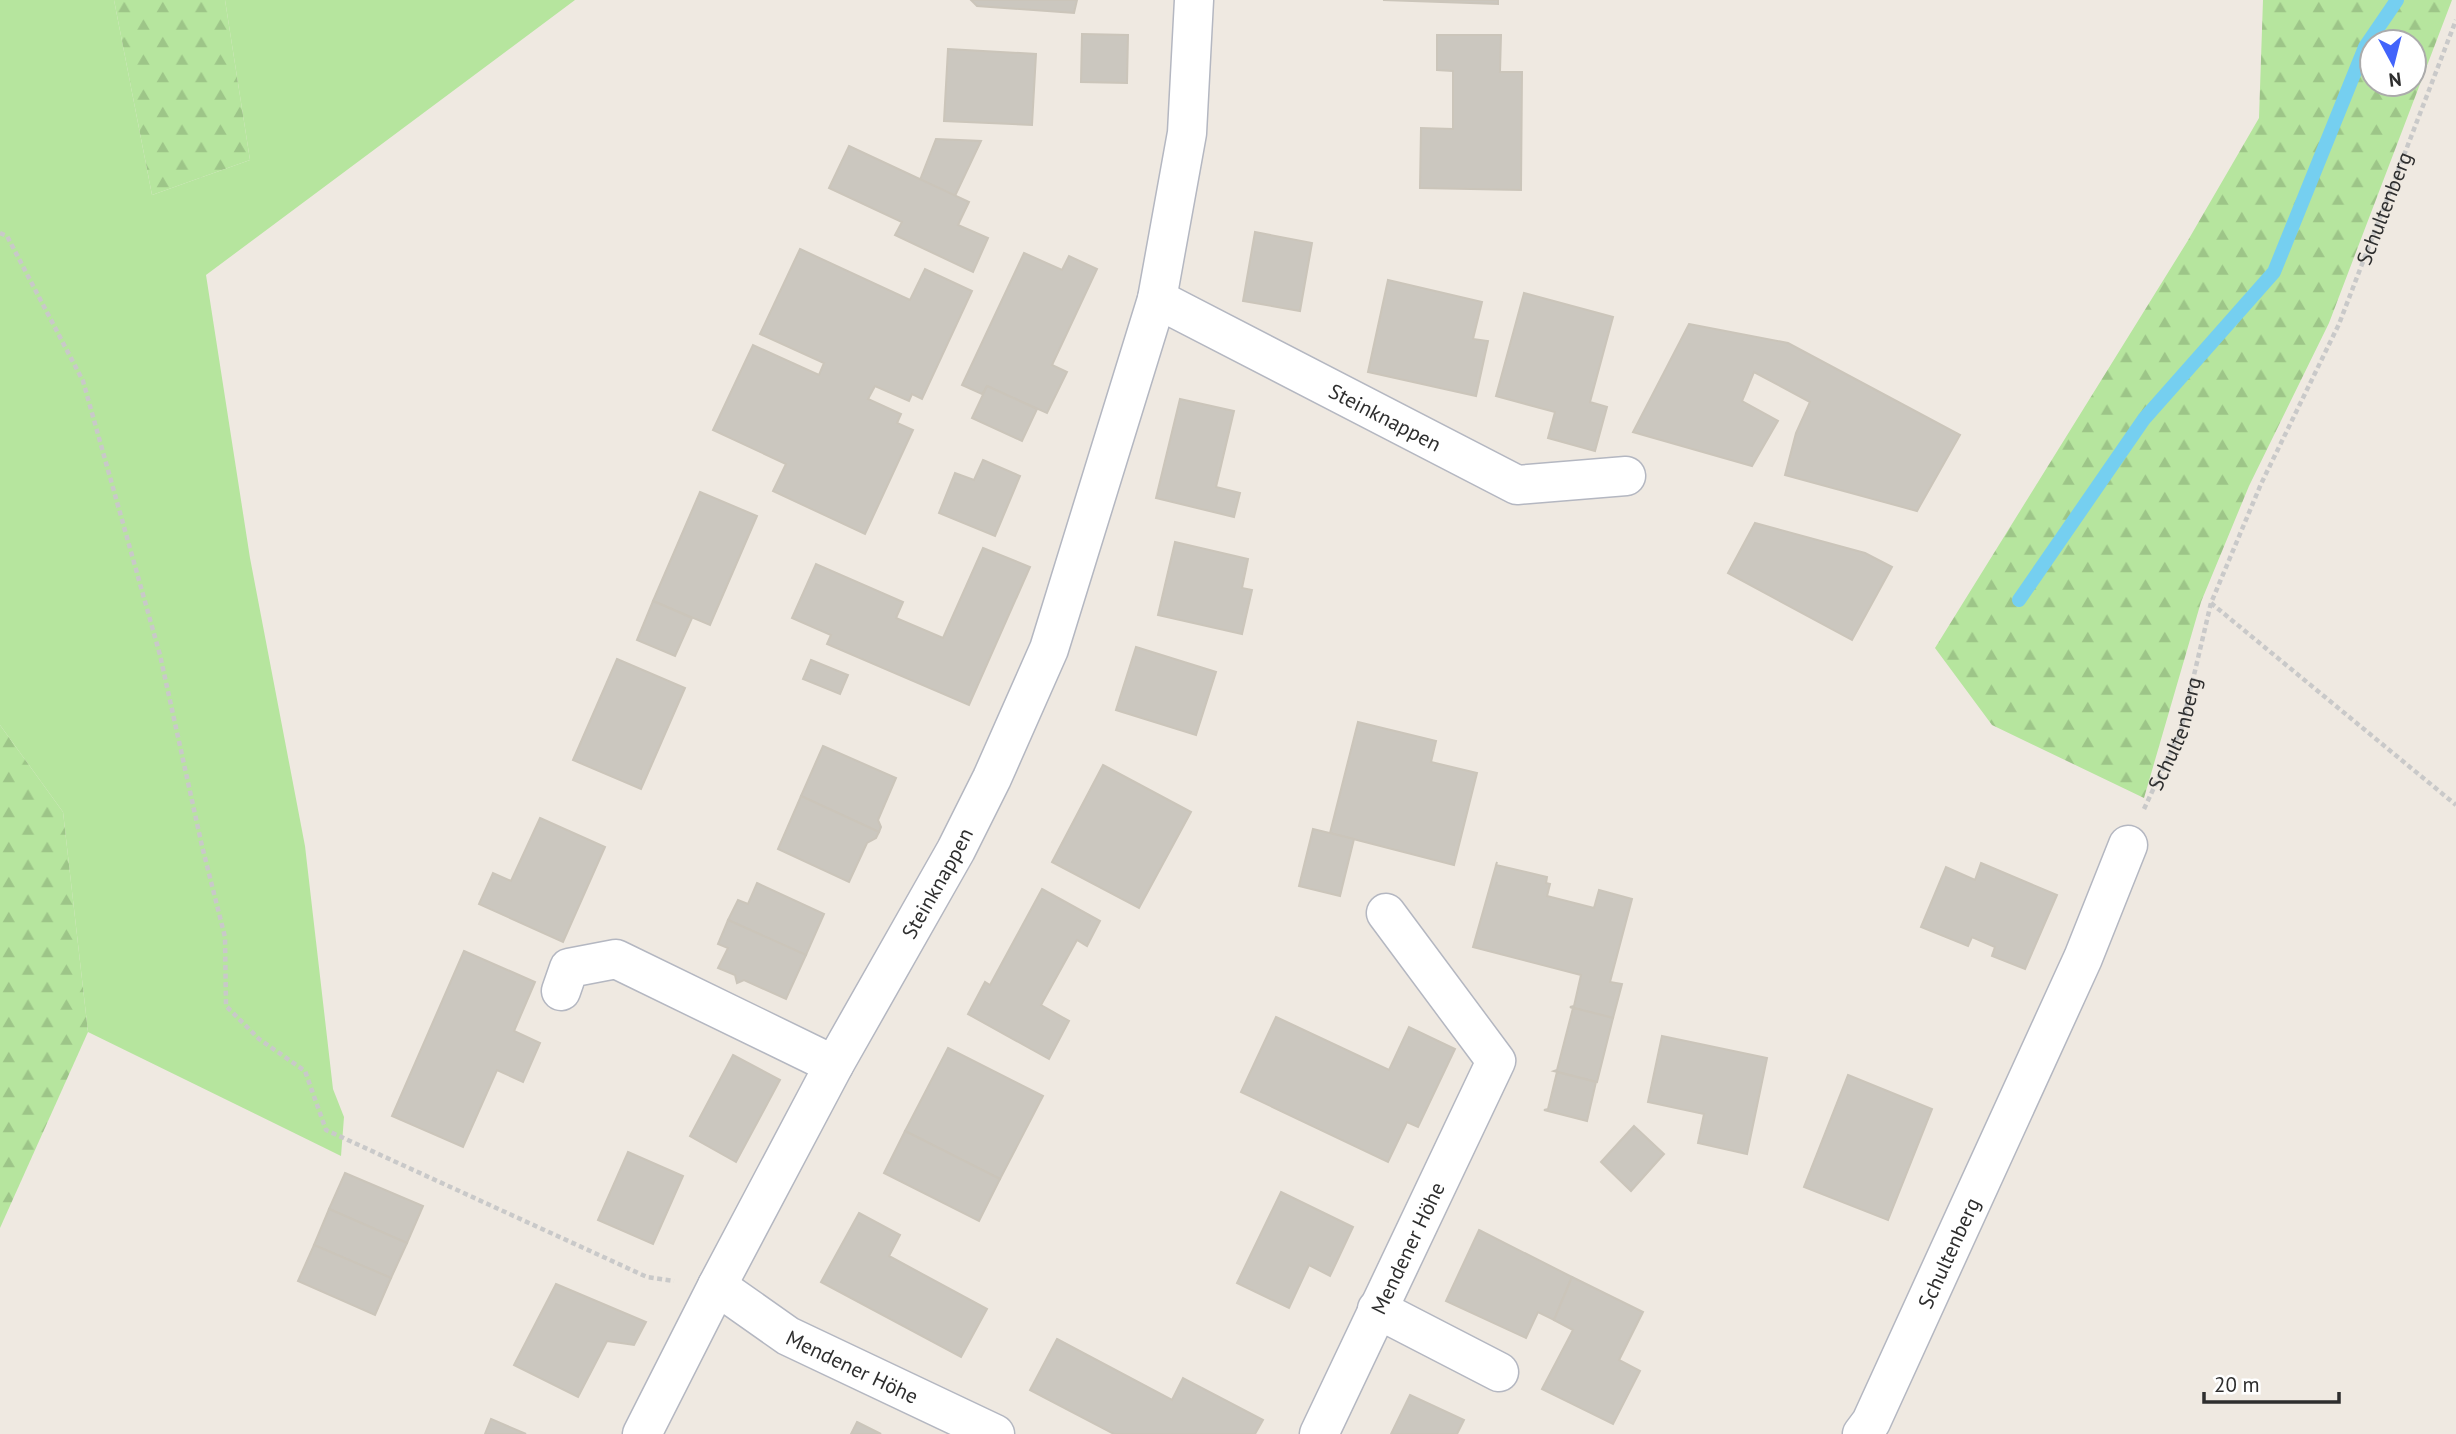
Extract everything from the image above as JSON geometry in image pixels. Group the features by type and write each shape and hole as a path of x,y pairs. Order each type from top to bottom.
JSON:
{"street":[{"name":"Steinknappen","path":"642,1434 834,1065 956,850 992,778 1049,649 1157,299 1187,133 1194,0"},
{"name":"Steinknappen","path":"1157,299 1517,485 1626,476"},
{"name":"Schultenberg","path":"1862,1434 1871,1422 2083,958 2128,845"},
{"name":"Mendener Höhe","path":"1319,1434 1496,1062 1386,914"},
{"path":"561,992 569,968 616,959 834,1065"},
{"name":"Mendener Höhe","path":"717,1286 788,1336 995,1434"},
{"path":"1377,1309 1499,1372"}],"path":[{"name":"Schultenberg","path":"2128,845 2181,730 2211,603 2261,484 2339,324 2456,20"},
{"path":"0,233 7,236 83,381 160,655 225,937 226,1006 259,1039 305,1071 326,1130 647,1277 717,1286"},
{"path":"2211,603 2456,805"}],"green space":[{"path":"0,0 114,0 152,195 250,160 225,0 575,0 206,275 250,558 305,846 333,1089 344,1117 341,1156 88,1032 63,812 0,725"},
{"path":"114,0 225,0 250,160 152,195"},
{"path":"2263,0 2452,0 2428,63 2428,28 2358,28 2358,98 2415,98 2329,323 2249,486 2201,602 2144,798 1992,725 1935,648 2187,242 2259,118"},
{"path":"0,725 63,812 88,1032 0,1228"}],"building":[{"path":"971,0 1077,0 1074,13 977,6"},
{"path":"1383,0 1498,0 1498,4"},
{"path":"1082,34 1128,35 1127,83 1081,82"},
{"path":"1437,35 1501,35 1500,72 1522,72 1521,190 1420,188 1421,128 1453,129 1453,71 1437,70"},
{"path":"948,49 1036,54 1032,125 944,121"},
{"path":"936,139 981,141 955,196 920,180"},
{"path":"849,146 969,202 958,225 988,238 973,272 895,235 902,222 829,188"},
{"path":"1255,232 1312,243 1300,311 1243,301"},
{"path":"800,249 910,300 925,269 972,291 922,399 912,394 909,401 875,386 868,399 901,414 897,423 913,430 865,534 773,491 786,464 713,430 753,345 819,375 824,363 760,334"},
{"path":"1024,253 1062,270 1069,256 1097,269 1052,365 1067,372 1047,413 987,386 982,394 962,385"},
{"path":"1388,280 1482,302 1473,339 1488,341 1476,396 1368,372"},
{"path":"1524,293 1613,317 1590,402 1607,407 1595,451 1548,438 1555,412 1496,396"},
{"path":"1689,324 1788,343 1960,435 1917,511 1785,475 1796,433 1810,402 1754,372 1742,401 1778,421 1752,466 1633,432"},
{"path":"987,386 1037,409 1022,441 972,418"},
{"path":"1180,399 1234,411 1216,487 1240,493 1234,517 1156,498"},
{"path":"983,460 1020,476 995,536 939,513 955,473 974,480"},
{"path":"700,492 757,516 710,625 653,601"},
{"path":"1755,523 1865,553 1892,567 1852,640 1728,573"},
{"path":"1175,542 1248,559 1242,588 1252,590 1242,634 1158,615"},
{"path":"983,548 1030,567 969,705 827,644 831,635 792,618 816,564 903,602 896,618 943,638"},
{"path":"653,601 692,618 675,656 637,640"},
{"path":"1136,647 1216,672 1196,735 1116,710"},
{"path":"617,659 685,688 641,789 573,760"},
{"path":"811,660 848,675 840,694 803,679"},
{"path":"1358,722 1436,741 1431,762 1477,773 1454,865 1330,833"},
{"path":"823,746 896,778 878,820 881,827 879,832 801,796"},
{"path":"1103,765 1191,812 1139,908 1052,862"},
{"path":"801,796 879,832 876,838 867,843 849,882 778,849"},
{"path":"540,818 605,847 563,942 479,904 493,873 511,881"},
{"path":"1313,829 1354,839 1340,896 1299,886"},
{"path":"1981,863 2057,895 2025,969 1992,956 1995,947 1972,937 1968,946 1921,927 1946,867 1975,880"},
{"path":"1496,865 1547,877 1546,883 1550,884 1547,896 1594,908 1599,890 1632,899 1610,982 1622,984 1613,1018 1570,1007 1574,1006 1581,975 1473,947"},
{"path":"757,883 824,914 806,955 728,920 738,900 748,904"},
{"path":"1042,889 1100,921 1087,946 1077,940 1041,1005 1069,1021 1049,1059 968,1014 985,982 990,985"},
{"path":"728,920 806,955 786,999 744,980 737,983 735,975 718,968 728,948 718,944"},
{"path":"464,951 535,982 514,1031 540,1043 523,1082 497,1070 463,1147 392,1116"},
{"path":"1570,1007 1613,1018 1597,1082 1554,1071 1557,1070 1573,1008"},
{"path":"1276,1017 1389,1070 1409,1027 1455,1049 1418,1127 1407,1122 1388,1162 1241,1092"},
{"path":"1662,1036 1767,1058 1747,1154 1698,1143 1704,1114 1648,1102"},
{"path":"948,1048 1043,1096 1000,1179 905,1131"},
{"path":"733,1055 780,1080 736,1162 690,1136"},
{"path":"1557,1072 1596,1082 1587,1121 1544,1110 1548,1109"},
{"path":"1848,1075 1932,1109 1888,1220 1804,1187"},
{"path":"1634,1126 1664,1154 1631,1191 1601,1162"},
{"path":"905,1131 1000,1179 979,1221 884,1173"},
{"path":"628,1152 683,1176 653,1244 598,1220"},
{"path":"345,1173 423,1206 407,1243 329,1209"},
{"path":"1281,1192 1353,1227 1330,1276 1309,1265 1289,1308 1237,1283"},
{"path":"329,1209 407,1243 391,1278 314,1245"},
{"path":"859,1213 900,1235 889,1256 987,1309 961,1357 821,1282"},
{"path":"1479,1230 1572,1277 1554,1320 1538,1312 1526,1338 1446,1301"},
{"path":"314,1245 391,1278 375,1315 298,1281"},
{"path":"1572,1277 1643,1312 1619,1360 1640,1371 1613,1424 1542,1389 1573,1330 1554,1320"},
{"path":"556,1284 646,1322 634,1345 607,1341 578,1397 514,1365"},
{"path":"1057,1339 1172,1400 1183,1378 1263,1420 1255,1434 1114,1434 1030,1390"},
{"path":"1410,1395 1464,1420 1457,1434 1391,1434"},
{"path":"491,1419 526,1434 485,1434"},
{"path":"857,1422 881,1434 851,1434"}],"waterway":[{"path":"2019,600 2144,419 2274,272 2365,47 2397,0"}]}
